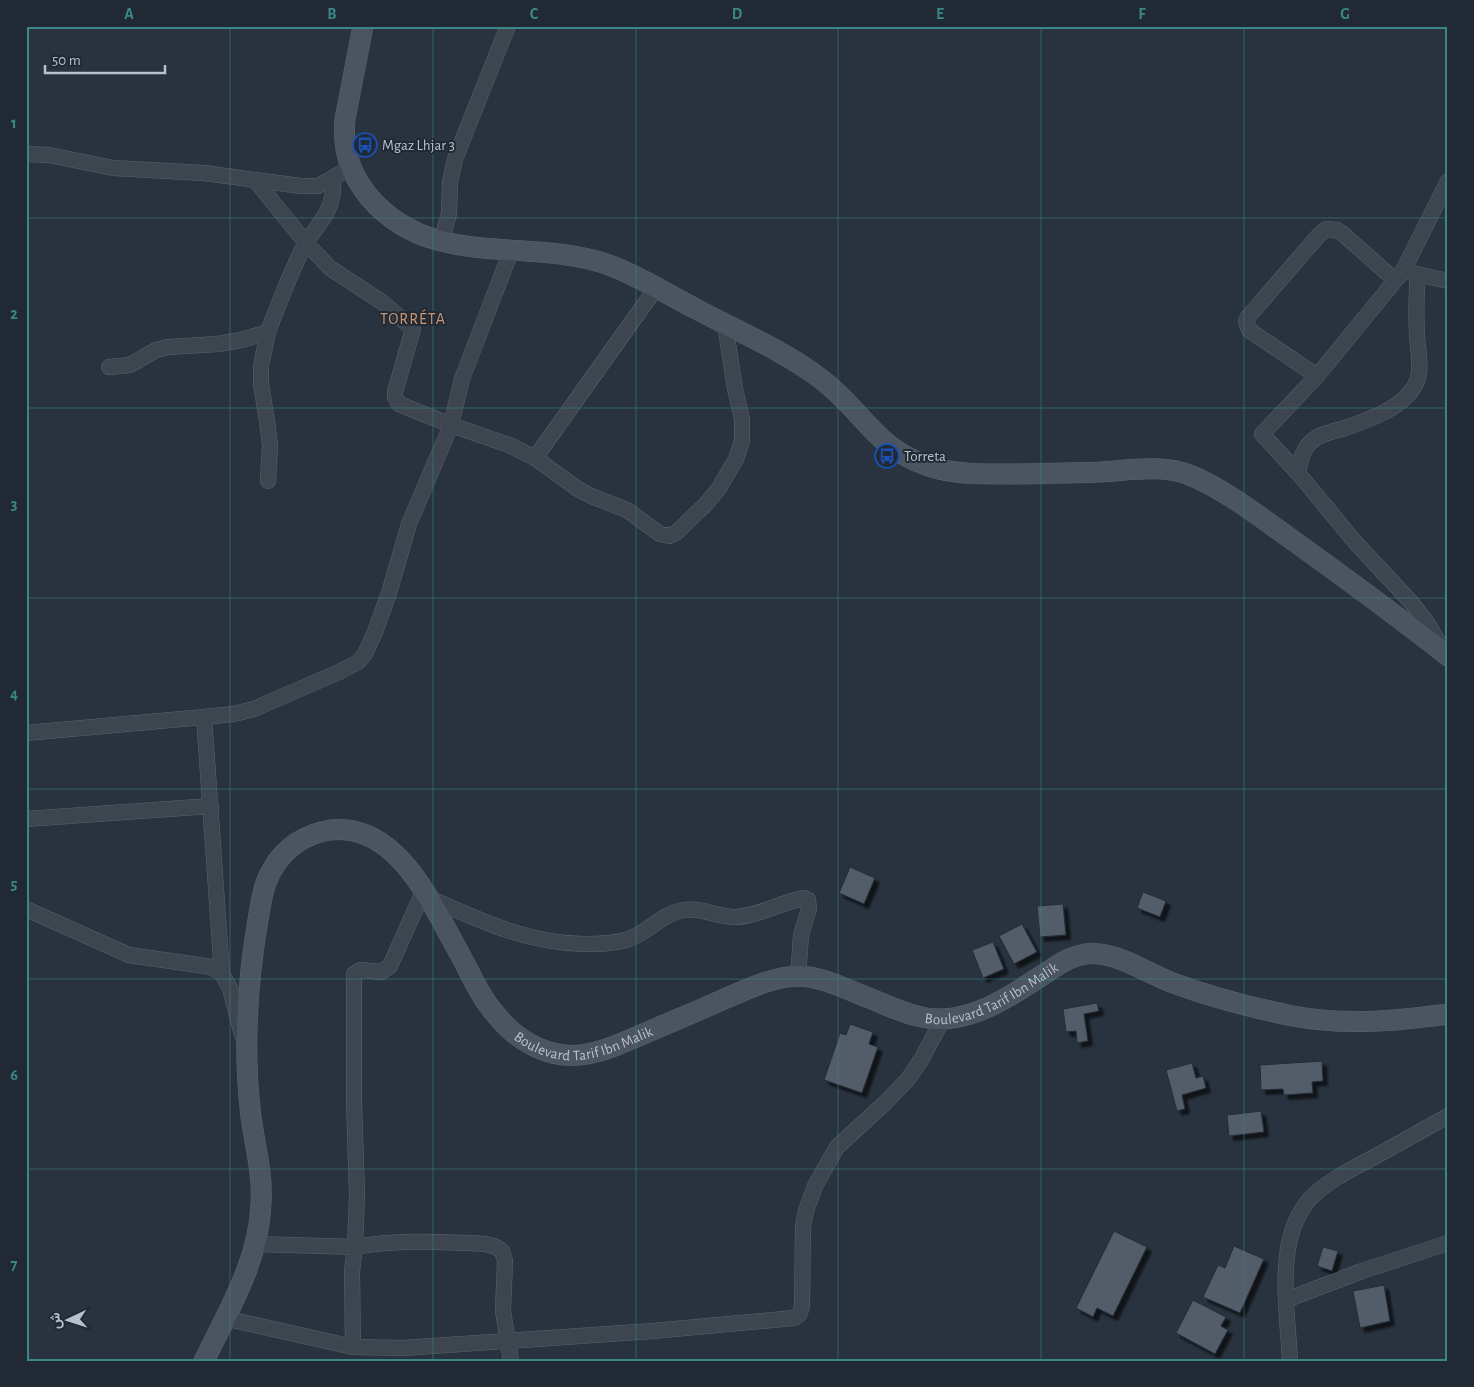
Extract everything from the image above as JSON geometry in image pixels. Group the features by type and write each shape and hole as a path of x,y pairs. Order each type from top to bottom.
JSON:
{"street":[{"path":"363,26 345,119 345,144 350,167 362,188 378,207 414,231 441,242 471,248 553,254 598,262 628,273 783,355 821,379 883,442 905,457 921,463 955,472 975,474 1067,474 1149,469 1171,470 1189,475 1210,485 1270,524 1337,572 1447,656"},
{"path":"441,242 449,214 450,182 456,159 508,26"},
{"path":"26,154 48,155 113,168 204,173 310,187 325,183 350,167"},
{"path":"268,481 270,445 261,384 261,366 268,332 300,253 325,217 332,200 332,178"},
{"path":"255,180 306,243 339,275 382,302 413,329 395,392 398,404 509,445 535,458 578,489 638,516 660,534 669,536 677,532 713,496 740,450 743,430 742,419 735,389 726,324"},
{"path":"1447,656 1428,624 1410,602 1355,542 1298,473 1262,434 1317,376 1399,276 1448,181"},
{"path":"1317,376 1249,330 1246,322 1248,317 1319,234 1326,229 1337,230 1399,276 1418,275 1448,280"},
{"path":"26,733 234,714 254,709 358,662 365,654 375,632 389,594 409,524 451,425 462,379 511,251"},
{"path":"1298,473 1305,450 1311,442 1321,435 1375,417 1389,409 1412,391 1419,376 1416,316 1418,275"},
{"path":"535,458 656,288"},
{"path":"109,367 130,364 156,350 168,347 218,344 268,332"},
{"path":"204,717 222,974"},
{"path":"26,819 211,806"},
{"name":"Boulevard Tarif Ibn Malik","path":"204,1361 243,1279 255,1244 261,1204 260,1173 251,1120 246,1051 255,940 264,890 270,872 283,854 296,843 312,834 339,830 359,833 376,840 393,852 409,868 427,894 482,997 496,1016 525,1042 552,1053 571,1056 599,1052 743,991 798,976 832,982 915,1016 943,1020 962,1017 982,1010 1075,956 1097,953 1121,960 1157,977 1200,992 1270,1011 1326,1021 1377,1022 1448,1014"},
{"path":"353,1347 352,1271 357,1195 354,1101 354,974 361,970 381,972 390,966 427,894 488,925 520,935 570,944 614,943 627,940 640,934 664,917 685,910 697,910 737,917 804,898 808,900 809,909 801,935 798,976"},
{"path":"26,909 129,955 212,967 222,974 230,988 246,1051"},
{"path":"224,1318 353,1347 403,1348 672,1330 794,1318 799,1315 802,1307 803,1226 806,1211 816,1186 837,1147 908,1079 943,1020"},
{"path":"1290,1361 1286,1300 1287,1263 1290,1238 1298,1218 1308,1202 1322,1188 1346,1172 1448,1116"},
{"path":"255,1244 355,1248 369,1245 420,1242 496,1246 502,1251 505,1261 503,1311 511,1361"},
{"path":"1286,1300 1362,1271 1448,1243"}],"building":[{"path":"850,867 875,878 864,904 839,893"},
{"path":"1143,892 1166,901 1160,917 1137,908"},
{"path":"1063,904 1066,935 1040,937 1037,906"},
{"path":"1022,924 1037,952 1014,964 999,936"},
{"path":"993,942 1004,969 983,978 972,950"},
{"path":"1097,1003 1099,1011 1084,1014 1088,1041 1077,1043 1076,1031 1066,1032 1063,1009"},
{"path":"850,1024 873,1032 869,1044 878,1047 862,1093 824,1080 840,1033 846,1035"},
{"path":"1322,1061 1323,1081 1312,1082 1313,1093 1284,1095 1283,1089 1261,1090 1260,1065"},
{"path":"1192,1063 1196,1078 1203,1076 1206,1088 1182,1095 1185,1109 1177,1111 1166,1070"},
{"path":"1261,1111 1264,1132 1229,1136 1227,1115"},
{"path":"1114,1231 1147,1247 1113,1316 1097,1308 1093,1317 1076,1308"},
{"path":"1234,1246 1264,1259 1240,1313 1203,1297 1218,1265 1225,1268"},
{"path":"1323,1247 1338,1251 1332,1271 1317,1266"},
{"path":"1384,1285 1390,1321 1360,1328 1353,1291"},
{"path":"1193,1300 1226,1317 1221,1326 1228,1330 1215,1354 1176,1333"}],"place":[{"name":"Mgaz Lhjar 3","path":"365,145"},
{"name":"Torreta","path":"887,456"}],"district":[{"name":"TORRÉTA","path":"413,318"}]}
